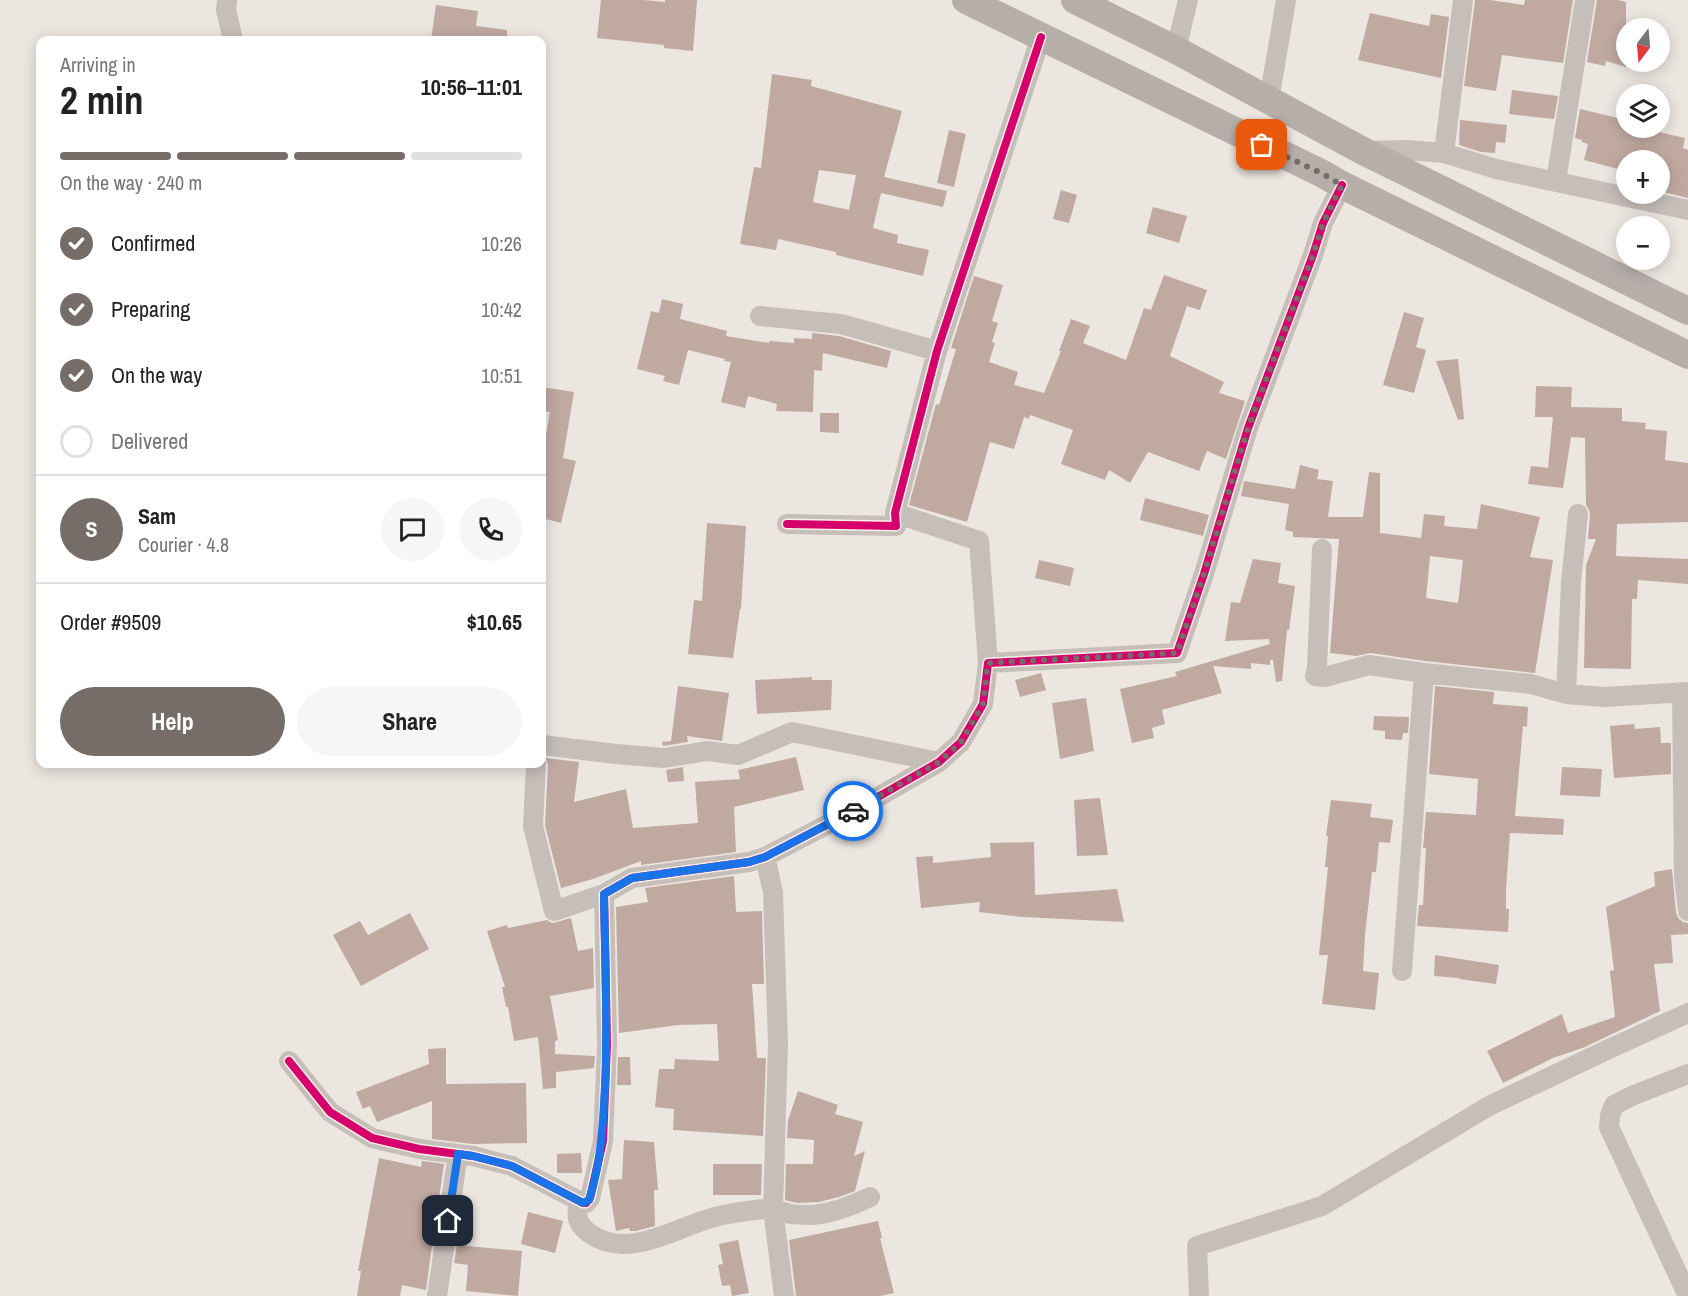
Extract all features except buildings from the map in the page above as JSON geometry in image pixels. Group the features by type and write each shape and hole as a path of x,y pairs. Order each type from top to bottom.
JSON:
{"main road":[{"path":"966,0 1688,355"},
{"path":"1075,0 1176,50 1363,151 1688,312"}],"street":[{"path":"227,0 226,10 232,36"},
{"path":"1176,50 1188,0"},
{"path":"1269,100 1286,0"},
{"path":"1444,153 1463,0"},
{"path":"1556,182 1585,0"},
{"path":"787,524 896,526 895,513 937,351 1041,37"},
{"path":"1363,151 1407,150 1444,153 1496,169 1688,210"},
{"path":"988,663 1177,653 1204,574 1248,428 1323,223 1342,185"},
{"path":"760,316 841,324 937,351"},
{"path":"536,768 532,826 554,911 604,894 632,878 749,862 765,857 857,809 939,762 961,742 983,704 988,663 979,541 895,513"},
{"path":"1566,694 1571,582 1578,514"},
{"path":"1322,549 1315,676 1325,677 1369,665 1531,684 1566,694 1604,697 1685,693 1684,876 1688,911"},
{"path":"1402,971 1424,673"},
{"path":"546,746 664,758 707,751 738,755 792,732 939,762"},
{"path":"765,857 773,892 778,1043 773,1209 784,1296"},
{"path":"289,1061 330,1112 372,1138 419,1149 473,1156 512,1166 586,1203 590,1198 603,1141 607,1044 604,894"},
{"path":"1199,1296 1197,1246 1322,1206 1489,1106 1688,1013"},
{"path":"1688,1074 1614,1105 1609,1128 1688,1296"},
{"path":"437,1296 458,1154"},
{"path":"580,1202 576,1212 577,1220 586,1231 601,1241 624,1245 648,1241 722,1215 773,1209 791,1214 814,1215 849,1207 870,1197"}],"cycle path":[{"path":"787,524 896,526 895,513 937,351 1041,37"},
{"path":"289,1061 330,1112 372,1138 419,1149 473,1156 512,1166 586,1203 590,1198 603,1141 607,1044 604,894 632,878 749,862 765,857 857,809 939,762 961,742 983,704 988,663 1177,653 1204,574 1248,428 1323,223 1342,185"}],"way so far":[{"path":"853,811 939,762 961,742 983,704 988,663 1177,653 1204,574 1248,428 1323,223 1342,185 1262,145"}],"route":[{"path":"448,1221 458,1154 512,1166 583,1203 589,1200 603,1141 607,1044 604,894 632,878 749,862 765,857 853,811"}]}
